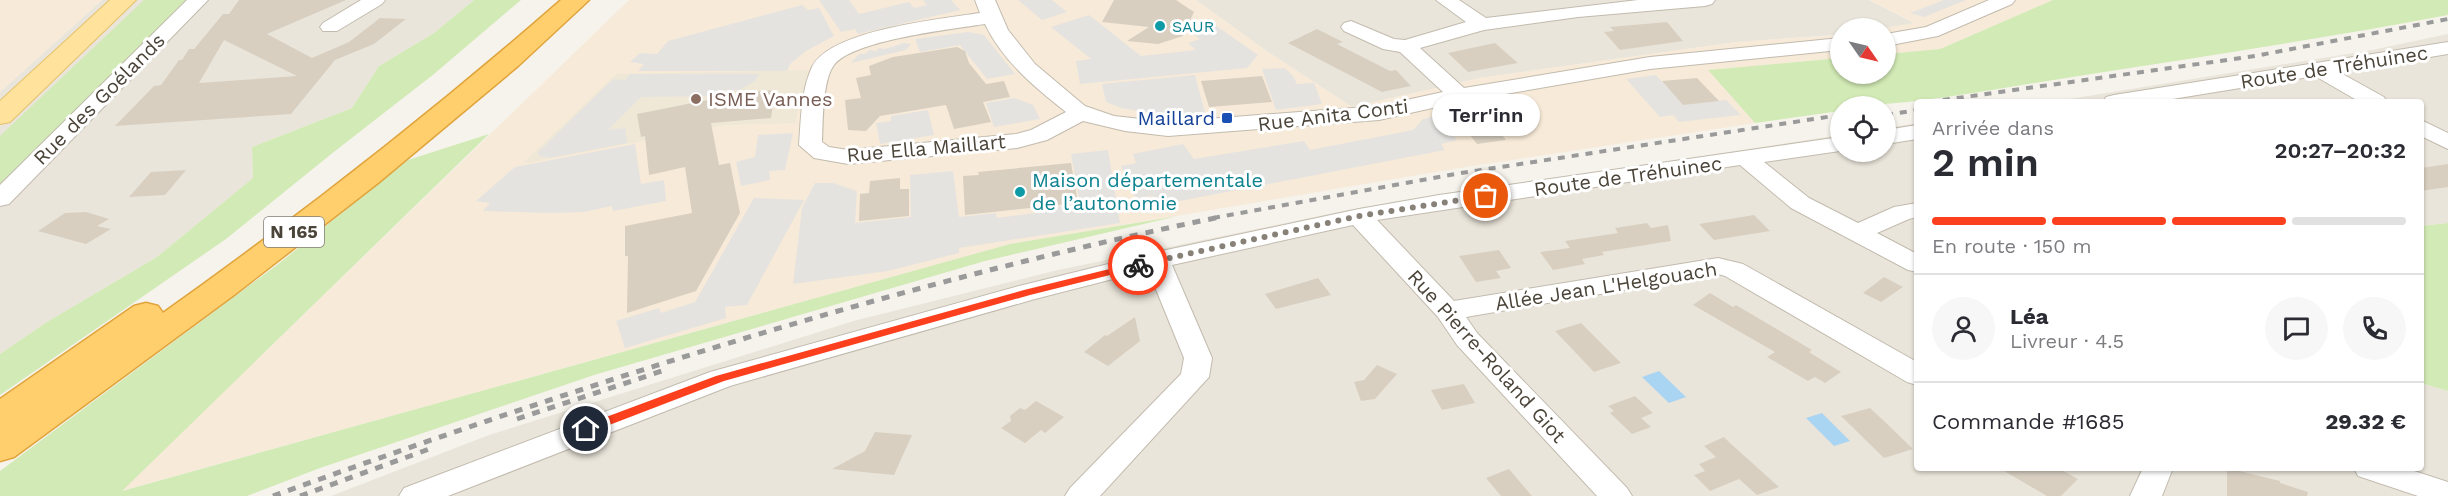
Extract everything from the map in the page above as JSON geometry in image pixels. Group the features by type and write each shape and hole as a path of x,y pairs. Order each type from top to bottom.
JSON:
{"highway":[{"name":"N 165","path":"0,418 163,303 346,166 480,60 550,0"},
{"name":"N 165","path":"0,447 178,319 325,208 458,102 576,0"}],"main road":[{"path":"0,116 124,0"}],"street":[{"name":"Rue des Goélands","path":"0,199 198,0"},
{"path":"330,27 375,0"},
{"path":"1446,0 1482,24"},
{"path":"1351,27 1390,45 1406,46 1482,24 1578,11 1705,0"},
{"path":"1896,38 1931,32 2005,0"},
{"name":"Rue Ella Maillart","path":"988,8 839,50 826,61 819,78 810,145 822,153 848,157 1017,141 1039,135 1081,113"},
{"name":"Rue Anita Conti","path":"988,8 1014,55 1054,93 1081,113 1136,127 1189,129 1380,113 1459,95 1650,63 1830,45"},
{"path":"1406,46 1459,95"},
{"name":"Route de Tréhuinec","path":"2133,99 2448,48"},
{"path":"2320,70 2371,99"},
{"path":"1896,135 1914,132"},
{"path":"2424,133 2447,136"},
{"name":"Route de Tréhuinec","path":"415,496 720,379 1028,292 1157,260 1359,216 1830,146"},
{"path":"1746,159 1800,203 1914,262"},
{"path":"1856,233 1903,212 1914,210"},
{"name":"Rue Pierre-Roland Giot","path":"1359,216 1448,311 1467,339 1616,496"},
{"path":"1081,496 1195,377 1198,358 1157,260"},
{"name":"Allée Jean L'Helgouach","path":"1448,311 1718,266 1734,270 1914,373"},
{"path":"2146,496 2157,471"},
{"path":"2378,471 2448,494"}],"shaded area":[{"path":"0,0 102,0 0,92"},
{"path":"102,0 474,0 434,33 379,66 352,108 252,147 253,178 157,257 47,322 0,354 0,92"},
{"path":"629,0 1196,0 1265,50 1352,107 1480,78 1737,42 1830,36 1830,59 1708,70 1755,123 1460,168 1010,244 121,491"},
{"path":"819,0 849,0 859,14 909,2 914,8 927,5 923,0 951,0 960,10 858,34 855,29 841,32"},
{"path":"1018,0 1052,0 1067,12 1042,20"},
{"path":"1196,0 1869,0 1916,24 1896,26 1896,18 1830,18 1830,36 1737,42 1480,78 1352,107 1265,50"},
{"path":"1869,0 2053,0 1940,49 1896,53 1896,26 1915,23"},
{"path":"1944,0 1966,0 1924,17 1910,13"},
{"path":"802,5 808,10 819,8 834,36 806,51 790,64 787,71 638,71 644,64 630,62 640,53 657,54 668,41"},
{"path":"1089,15 1141,56 1196,50 1188,43 1200,39 1192,33 1215,25 1258,55 1247,68 1080,84 1076,61 1091,59 1051,27"},
{"path":"968,32 984,35 1015,74 987,79 960,45 920,52 915,39"},
{"path":"2448,34 2448,223 2424,226 2424,99 2070,99 2372,50"},
{"path":"904,43 911,44 906,50 851,63 859,54 865,54 869,50 876,51 879,48 885,49"},
{"path":"1285,68 1297,84 1314,83 1322,104 1276,110 1262,69"},
{"name":"ISME Vannes","path":"808,70 795,123 725,125 522,164 616,74"},
{"path":"630,74 759,74 755,81 739,90 721,90 716,96 641,97 608,130 625,128 627,143 549,158 539,156 538,152 613,79 625,80"},
{"path":"1195,75 1205,113 1172,116 1121,108 1106,102 1102,84"},
{"path":"1656,75 1683,104 1726,100 1741,115 1679,122 1673,115 1660,117 1626,79"},
{"path":"1015,98 1033,105 1040,119 994,127 986,103"},
{"path":"928,110 934,135 880,144 876,123 891,121 891,116"},
{"path":"1436,116 1457,140 1441,144 1445,150 1159,205 1153,196 1136,198 1121,166 1136,163 1133,154 1183,144 1194,159 1304,141 1310,150 1413,130 1423,119"},
{"path":"1914,123 1914,471 2424,471 2424,384 2448,391 2448,496 331,496 489,435 857,320 1058,270 1348,210 1830,137 1830,162 1896,162 1896,126"},
{"path":"793,133 785,170 769,171 770,180 741,186 736,162 755,157 758,135"},
{"path":"635,144 641,184 664,180 666,201 613,211 612,206 584,212 552,213 483,211 490,203 476,201 515,167"},
{"path":"1108,150 1120,223 959,248 959,253 888,271 793,284 802,208 815,183 833,183 857,191 855,223 911,217 910,175 953,171 959,217 996,213 997,218 1035,213 1034,209 1080,204 1071,154"},
{"path":"754,198 804,200 747,305 725,307 726,318 625,348 616,321 659,308 661,313 695,302"}],"green space":[{"path":"144,0 189,0 0,184 0,136"},
{"path":"474,0 521,0 434,74 226,239 0,395 0,354 47,322 157,257 253,178 252,147 352,108 379,66 434,33"},
{"path":"2053,0 2448,0 2448,15 1931,99 1914,99 1914,101 1896,103 1896,96 1830,96 1830,112 1755,123 1708,70 1830,59 1830,84 1896,84 1896,53 1940,49"},
{"path":"489,134 122,491 1010,244 1178,216 985,261 594,375 320,468 247,496 0,496 0,471 277,265 408,160"},
{"path":"2448,223 2448,391 2424,384 2424,226"}],"water":[{"path":"1659,371 1686,397 1669,403 1642,377"},
{"path":"1822,413 1850,441 1834,446 1806,418"}],"building":[{"path":"239,0 346,0 267,34 312,58 349,42 380,18 406,19 374,44 335,60 291,114 115,126 154,86 161,85 179,60 182,60 189,49 194,49 223,14 229,14","holes":["224,40 297,76 199,83"]},
{"name":"SAUR","path":"1114,0 1176,0 1194,12 1183,36 1158,44 1127,41 1149,27 1102,22"},
{"path":"1667,22 1683,41 1620,50 1604,32 1614,31 1610,27"},
{"path":"1317,29 1343,42 1337,44 1390,71 1396,70 1411,86 1382,92 1288,43"},
{"path":"1495,43 1518,63 1468,72 1448,53"},
{"path":"957,47 965,51 969,63 986,84 1004,81 1010,97 983,102 991,122 954,129 946,105 880,116 866,131 848,130 845,100 861,98 856,78 871,75 869,66 893,57"},
{"path":"1262,76 1272,102 1209,107 1201,81"},
{"path":"1697,78 1719,101 1683,105 1662,81"},
{"path":"775,90 771,118 711,123 719,165 730,163 740,213 696,291 627,313 628,256 625,256 625,226 692,213 685,167 649,175 645,136 641,137 637,114 743,93"},
{"path":"1491,121 1506,140 1477,144 1462,125"},
{"name":"Maison départementale de l’autonomie","path":"1071,163 1078,203 965,215 963,176 979,175 978,172"},
{"path":"2448,164 2448,187 2424,191 2424,168"},
{"path":"186,170 165,195 129,197 151,172"},
{"path":"900,178 900,189 909,189 909,216 859,221 860,194 869,193 870,181"},
{"path":"86,212 109,219 97,226 111,229 86,244 38,231 65,213"},
{"path":"1754,215 1770,231 1714,240 1699,224"},
{"path":"1647,223 1651,228 1668,225 1671,241 1602,252 1604,255 1582,259 1585,264 1553,270 1540,252 1570,248 1565,241 1618,233 1615,228"},
{"path":"1499,250 1511,268 1496,271 1501,278 1476,282 1459,256"},
{"path":"1884,277 1903,287 1881,302 1863,293"},
{"path":"1318,278 1331,295 1276,309 1265,294"},
{"path":"1710,293 1733,307 1736,305 1812,350 1809,352 1841,372 1825,383 1815,377 1808,381 1767,357 1775,352 1693,305"},
{"path":"1135,317 1140,341 1108,366 1084,352 1105,335 1107,336"},
{"path":"1581,323 1621,363 1594,372 1555,331"},
{"path":"1377,365 1397,374 1375,399 1361,401 1354,382 1364,380"},
{"path":"1464,384 1475,403 1442,410 1431,390"},
{"path":"1635,396 1653,413 1641,418 1651,427 1632,434 1610,413 1614,411 1608,406"},
{"path":"1036,401 1064,417 1045,433 1041,430 1025,443 1001,428 1011,421 1010,416 1020,408 1025,410"},
{"path":"1870,408 1913,449 1884,458 1841,416"},
{"path":"875,432 912,435 894,475 832,469 865,451"},
{"path":"1724,437 1779,487 1757,495 1739,479 1710,491 1694,475 1705,471 1699,464 1716,457 1704,446"},
{"path":"1509,469 1532,496 1501,496 1486,478"},
{"path":"2004,471 2063,471 2078,479 2061,496 2047,496"},
{"path":"2227,471 2239,471 2280,481 2280,483 2308,492 2307,496 2227,496"}],"railway":[{"path":"1950,99 2255,56 2448,19"},
{"path":"1896,113 1914,110"},
{"path":"1213,218 1455,174 1830,117"},
{"path":"273,496 506,414 742,339 979,273 1099,243 1220,217"},
{"path":"517,419 662,371"},
{"path":"300,496 432,448"}],"way so far":[{"path":"1138,265 1359,216 1486,196"}],"place":[{"name":"SAUR","path":"1160,26"},
{"name":"ISME Vannes","path":"696,99"},
{"name":"Maillard","path":"1227,118"},
{"name":"Maison départementale de l’autonomie","path":"1020,192"},
{"name":"Terr'inn","path":"1486,196"}],"route":[{"path":"586,429 720,379 1028,292 1138,265"}]}
